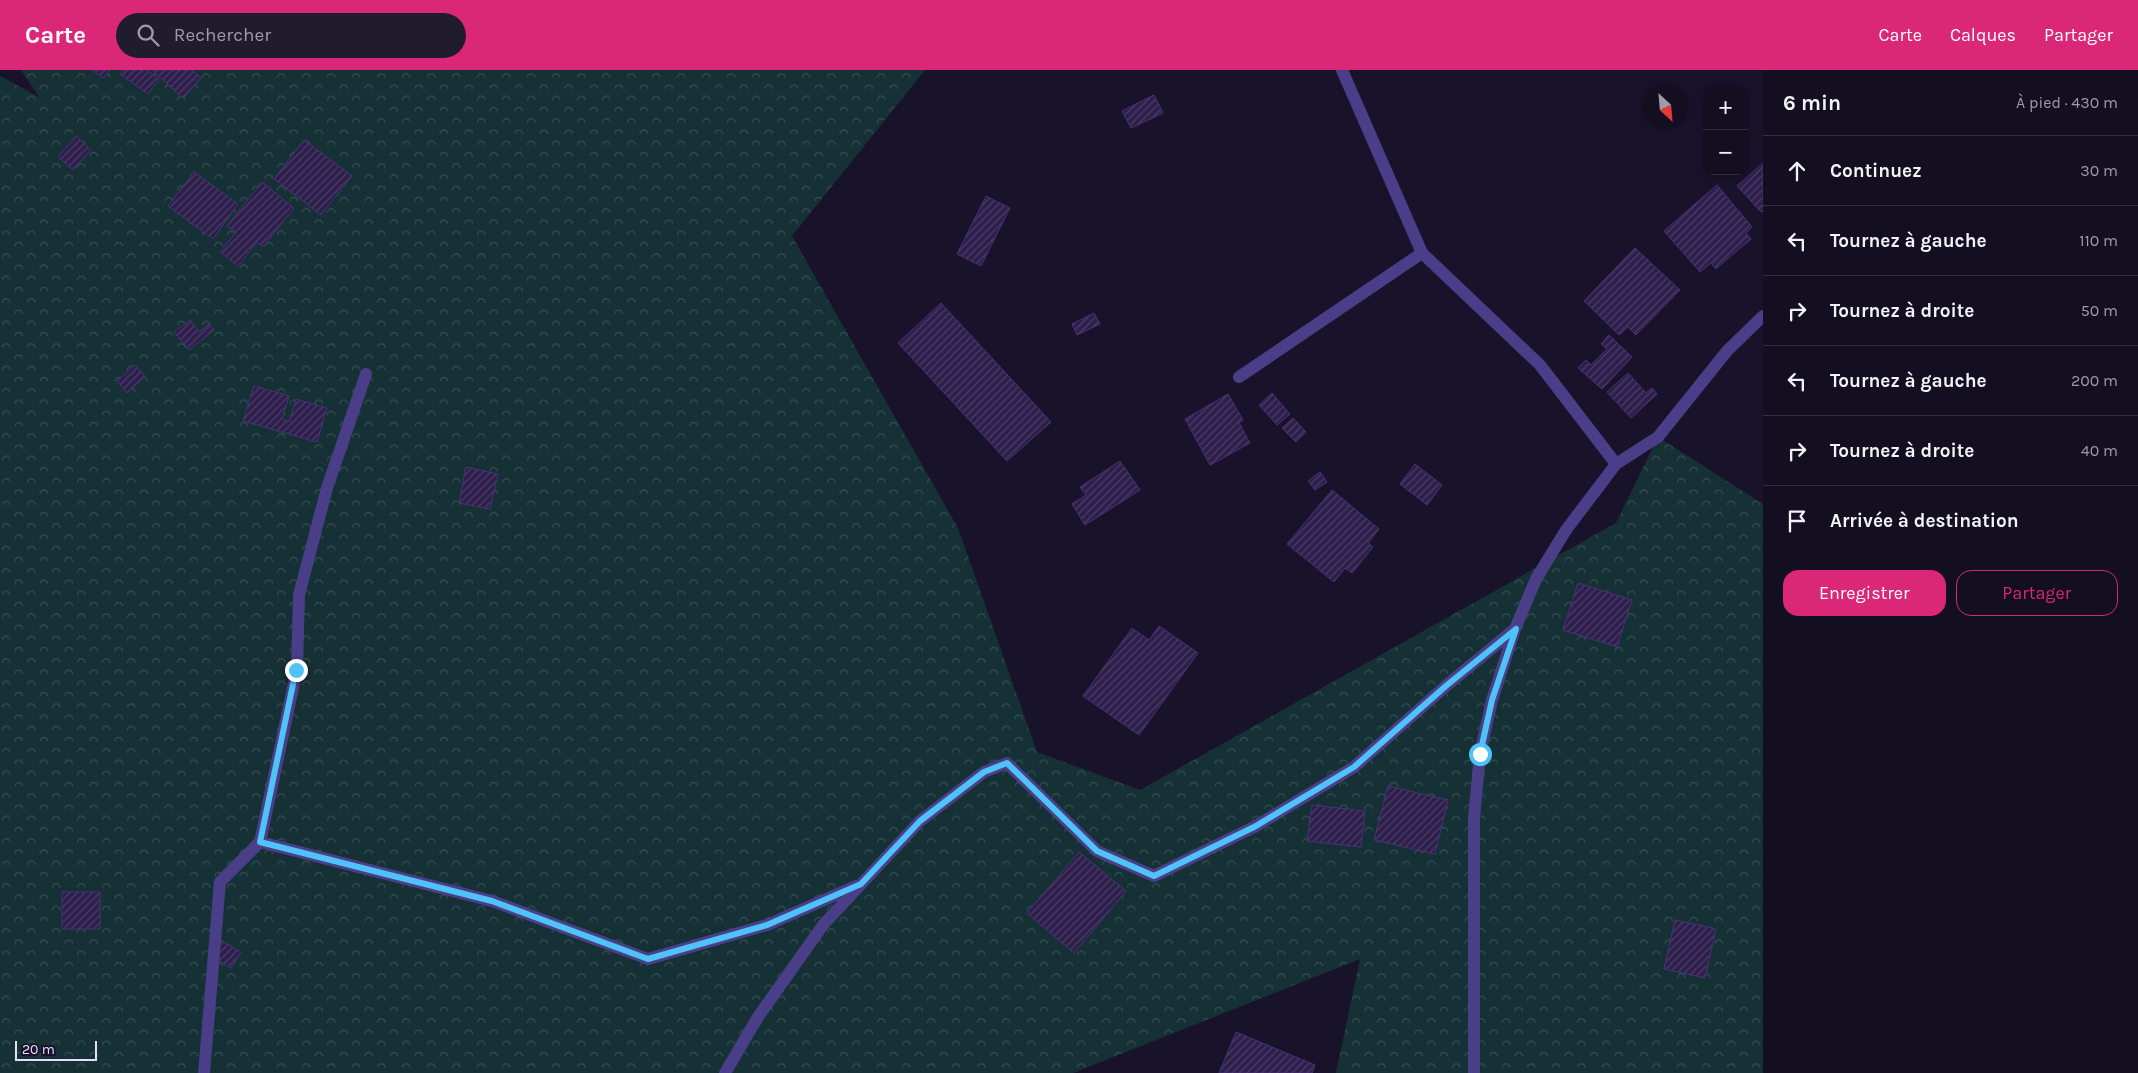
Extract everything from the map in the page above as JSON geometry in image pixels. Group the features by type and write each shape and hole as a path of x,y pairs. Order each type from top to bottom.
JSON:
{"street":[{"path":"1342,70 1422,253 1540,364 1616,464"},
{"path":"1239,378 1422,253"},
{"path":"1474,1073 1474,818 1480,754 1492,700 1516,629 1536,579 1566,530 1616,464 1658,437 1727,351 1763,316"},
{"path":"204,1073 220,882 260,842 296,670 299,595 327,488 366,374"},
{"path":"725,1073 758,1017 818,933 920,821 984,772 1007,763 1097,851 1154,876 1256,826 1354,767 1447,685 1516,629"},
{"path":"260,842 492,901 648,959 767,925 861,884"}],"green space":[{"path":"21,70 925,70 792,236 958,528 1037,752 1140,790 1616,523 1658,437 1763,504 1763,1073 1336,1073 1360,959 1073,1073 0,1073 0,76 39,97"}],"building":[{"path":"92,70 110,70 103,78"},
{"path":"123,70 147,70 159,79 148,94 120,74"},
{"path":"152,70 192,70 201,78 183,98"},
{"path":"1154,95 1163,113 1131,128 1122,111"},
{"path":"76,136 91,150 73,170 58,157"},
{"path":"304,140 352,176 321,215 274,179"},
{"path":"1763,163 1763,211 1761,212 1737,186"},
{"path":"194,172 238,204 213,239 168,206"},
{"path":"262,182 294,208 263,247 257,242 238,266 220,252 236,232 227,226"},
{"path":"1717,185 1752,227 1746,233 1751,239 1716,269 1711,263 1700,272 1664,231"},
{"path":"986,196 1010,208 981,266 957,254"},
{"path":"1635,248 1680,290 1636,335 1628,327 1619,335 1584,301"},
{"path":"941,303 1051,422 1007,461 898,343"},
{"path":"1094,313 1100,324 1077,335 1072,324"},
{"path":"190,320 199,332 209,324 214,330 189,350 174,332"},
{"path":"1609,335 1632,357 1602,389 1578,368 1586,360 1591,365 1607,349 1601,344"},
{"path":"135,365 145,376 127,393 117,381"},
{"path":"1628,373 1646,393 1652,388 1657,394 1631,418 1607,392"},
{"path":"254,386 289,396 282,419 289,422 296,399 327,408 317,442 243,421"},
{"path":"1272,393 1290,414 1277,425 1259,405"},
{"path":"1228,394 1243,420 1239,423 1250,443 1210,465 1185,419"},
{"path":"1293,418 1306,432 1296,442 1282,428"},
{"path":"1120,461 1140,490 1085,525 1072,504 1086,495 1080,487"},
{"path":"1415,464 1442,485 1427,505 1400,484"},
{"path":"466,467 498,474 490,509 459,503"},
{"path":"1320,472 1327,482 1315,490 1308,481"},
{"path":"1332,490 1379,529 1368,543 1373,547 1352,573 1345,568 1334,582 1287,544"},
{"path":"1578,583 1632,600 1617,647 1563,630"},
{"path":"1159,626 1198,653 1139,735 1083,696 1132,628 1149,640"},
{"path":"1388,786 1448,800 1435,854 1374,840"},
{"path":"1312,805 1365,811 1361,847 1307,841"},
{"path":"1079,852 1126,891 1074,953 1027,913"},
{"path":"62,892 100,892 100,929 62,929"},
{"path":"1675,920 1716,929 1705,978 1664,969"},
{"path":"222,941 241,952 231,968 212,957"},
{"path":"1236,1032 1315,1065 1312,1073 1219,1073"}],"route":[{"path":"296,670 260,842 492,901 648,959 767,925 861,884 920,821 984,772 1007,763 1097,851 1154,876 1256,826 1354,767 1447,685 1516,629 1492,700 1480,754"}]}
